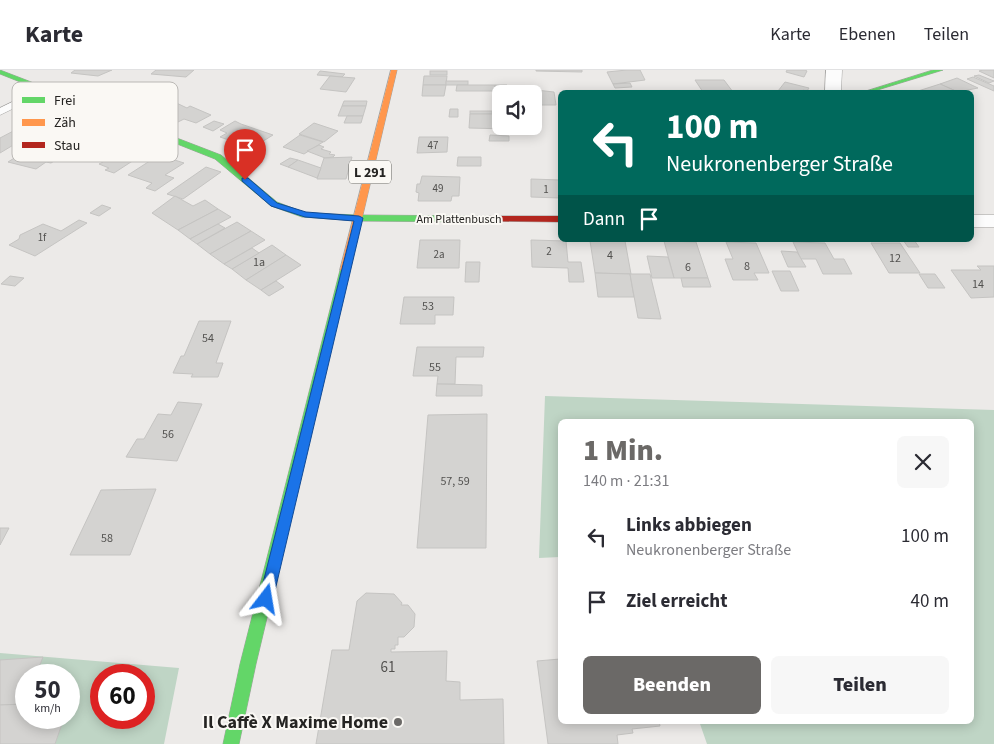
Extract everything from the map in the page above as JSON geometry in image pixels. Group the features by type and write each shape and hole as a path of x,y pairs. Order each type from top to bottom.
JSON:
{"street":[{"name":"L 291","path":"231,744 248,664 394,70"},
{"path":"833,90 834,70"},
{"path":"873,90 940,70"},
{"name":"Am Plattenbusch","path":"0,72 26,82"},
{"name":"Am Plattenbusch","path":"178,141 218,157 274,204 305,214 359,218 558,219"},
{"path":"974,221 994,221"}],"lane":[{"path":"0,112 12,106"}],"green space":[{"path":"545,396 994,410 994,744 707,744 700,724 974,724 974,419 558,419 558,557 539,558"},
{"path":"0,653 131,664 90,664 90,729 155,729 155,666 179,668 164,744 0,744"}],"building":[{"path":"75,70 112,70 98,76 71,73"},
{"path":"156,70 194,70 186,77 151,74"},
{"path":"582,70 582,72 536,71"},
{"path":"640,70 645,80 613,84 607,72"},
{"path":"787,70 807,71 804,77 786,72"},
{"path":"994,70 994,78 979,71"},
{"path":"320,71 345,74 342,77 317,75"},
{"path":"430,71 447,71 447,75 430,75"},
{"path":"979,75 994,81 989,83 974,76"},
{"path":"330,76 355,78 346,92 320,89"},
{"path":"424,76 447,76 446,85 423,85"},
{"path":"973,77 994,86 994,91 967,79"},
{"path":"957,78 978,88 954,90 940,84"},
{"path":"695,80 724,80 732,90 702,90"},
{"path":"446,81 468,81 468,85 446,85"},
{"path":"785,82 809,88 808,90 779,90"},
{"path":"630,83 632,87 615,88 613,84"},
{"path":"940,84 954,90 921,90"},
{"path":"423,85 446,85 444,96 422,96"},
{"path":"457,85 492,85 492,91 456,91"},
{"path":"542,91 554,92 556,105 542,105"},
{"path":"344,101 367,101 366,106 342,106"},
{"path":"178,104 187,108 190,106 211,115 196,123 184,119 178,122"},
{"path":"342,106 366,106 363,116 338,116"},
{"path":"450,109 458,109 458,117 449,117"},
{"path":"470,111 492,111 492,114 470,114"},
{"path":"470,114 492,114 492,129 469,128"},
{"path":"347,116 363,116 361,123 344,123"},
{"path":"214,121 224,124 213,131 203,127"},
{"path":"235,121 273,135 252,148 220,137 227,133 220,130"},
{"path":"314,123 338,131 324,142 299,134"},
{"path":"12,132 12,146 0,153 0,138"},
{"path":"300,135 323,142 304,154 283,147"},
{"path":"490,135 509,136 509,141 489,141"},
{"path":"419,137 448,137 447,152 417,153"},
{"path":"319,145 324,147 321,149 331,152 329,154 335,155 325,158 307,151"},
{"path":"352,157 346,179 317,179 324,158"},
{"path":"458,157 481,157 481,166 457,166"},
{"path":"290,158 298,160 288,167 280,164"},
{"path":"12,159 12,162 46,162 36,169 8,162"},
{"path":"298,160 321,168 317,178 288,167"},
{"path":"178,161 184,163 165,175 174,178 155,191 146,188 152,183 128,175 148,162"},
{"path":"103,162 131,162 114,173 105,170 109,168 99,164"},
{"path":"206,167 221,172 183,199 167,194"},
{"path":"422,176 460,177 459,196 452,196 451,201 418,201 417,184 420,184"},
{"path":"531,179 558,180 558,198 531,197"},
{"path":"175,196 193,206 205,200 218,209 178,230 152,213"},
{"path":"102,205 111,208 99,216 90,213"},
{"path":"218,209 231,217 190,239 178,230"},
{"path":"79,220 87,223 35,256 9,245 19,239 20,235 43,224 61,231"},
{"path":"237,222 251,231 210,254 197,244"},
{"path":"218,224 225,228 197,244 190,239"},
{"path":"251,231 265,240 224,264 210,254"},
{"path":"420,240 460,240 459,268 417,268"},
{"path":"531,240 566,242 568,262 581,262 584,282 569,282 568,268 532,267"},
{"path":"590,242 625,242 631,274 595,273"},
{"path":"664,242 696,242 708,278 674,278"},
{"path":"726,242 756,243 769,273 754,273 758,280 733,280 725,259 733,259"},
{"path":"793,242 825,243 834,259 844,259 852,274 823,274 816,259 801,259"},
{"path":"904,242 915,242 919,247 908,247"},
{"path":"871,243 900,243 920,273 889,273"},
{"path":"272,245 286,255 246,280 232,269"},
{"path":"252,248 259,253 232,269 224,264"},
{"path":"781,251 797,252 806,267 788,267"},
{"path":"286,255 301,265 261,290 246,280"},
{"path":"647,256 668,257 674,278 652,278"},
{"path":"466,262 480,262 479,282 465,282"},
{"path":"977,266 994,266 994,297 971,298 951,270 981,270"},
{"path":"772,271 790,271 799,291 781,291"},
{"path":"595,273 630,274 634,297 598,297"},
{"path":"630,274 650,274 661,319 638,318"},
{"path":"919,274 935,274 945,288 928,288"},
{"path":"10,276 24,278 15,286 1,284"},
{"path":"681,278 708,278 711,287 683,287"},
{"path":"276,281 284,287 269,296 261,290"},
{"path":"404,297 454,297 453,315 435,315 435,324 400,324"},
{"path":"199,321 231,321 216,363 223,363 218,377 191,377 193,374 173,373 181,356 184,356"},
{"path":"417,347 484,347 483,357 456,357 455,384 437,384 438,376 413,376"},
{"path":"437,384 482,385 482,396 436,396"},
{"path":"178,402 202,404 177,461 126,457 137,439 144,439 158,414 171,415"},
{"path":"487,414 486,548 417,548 428,415"},
{"path":"156,489 130,555 70,555 101,490"},
{"path":"0,528 9,528 0,545"},
{"path":"366,593 394,594 402,603 401,605 408,605 415,614 414,627 404,637 398,637 398,645 395,645 395,649 391,649 391,652 447,651 446,681 460,682 460,700 503,699 504,744 316,744 332,650 349,650 357,601"},
{"path":"43,657 40,664 15,664 15,704 0,705 0,660"},
{"path":"558,659 558,724 660,724 660,726 632,729 633,733 617,735 618,744 548,744 537,661"},
{"path":"15,704 15,729 60,729 55,744 0,744 0,705"}],"traffic: fast":[{"path":"873,90 940,70"},
{"path":"0,72 26,82"},
{"path":"178,141 218,157 274,204 305,215 359,218 480,219"},
{"path":"231,744 248,664 345,270"}],"traffic: slow":[{"path":"345,270 394,70"}],"traffic: jam":[{"path":"480,219 558,219"}],"place":[{"name":"Il Caffè X Maxime Home","path":"398,722"}],"route":[{"path":"245,180 274,204 305,214 325,217 359,218 266,599"}]}
